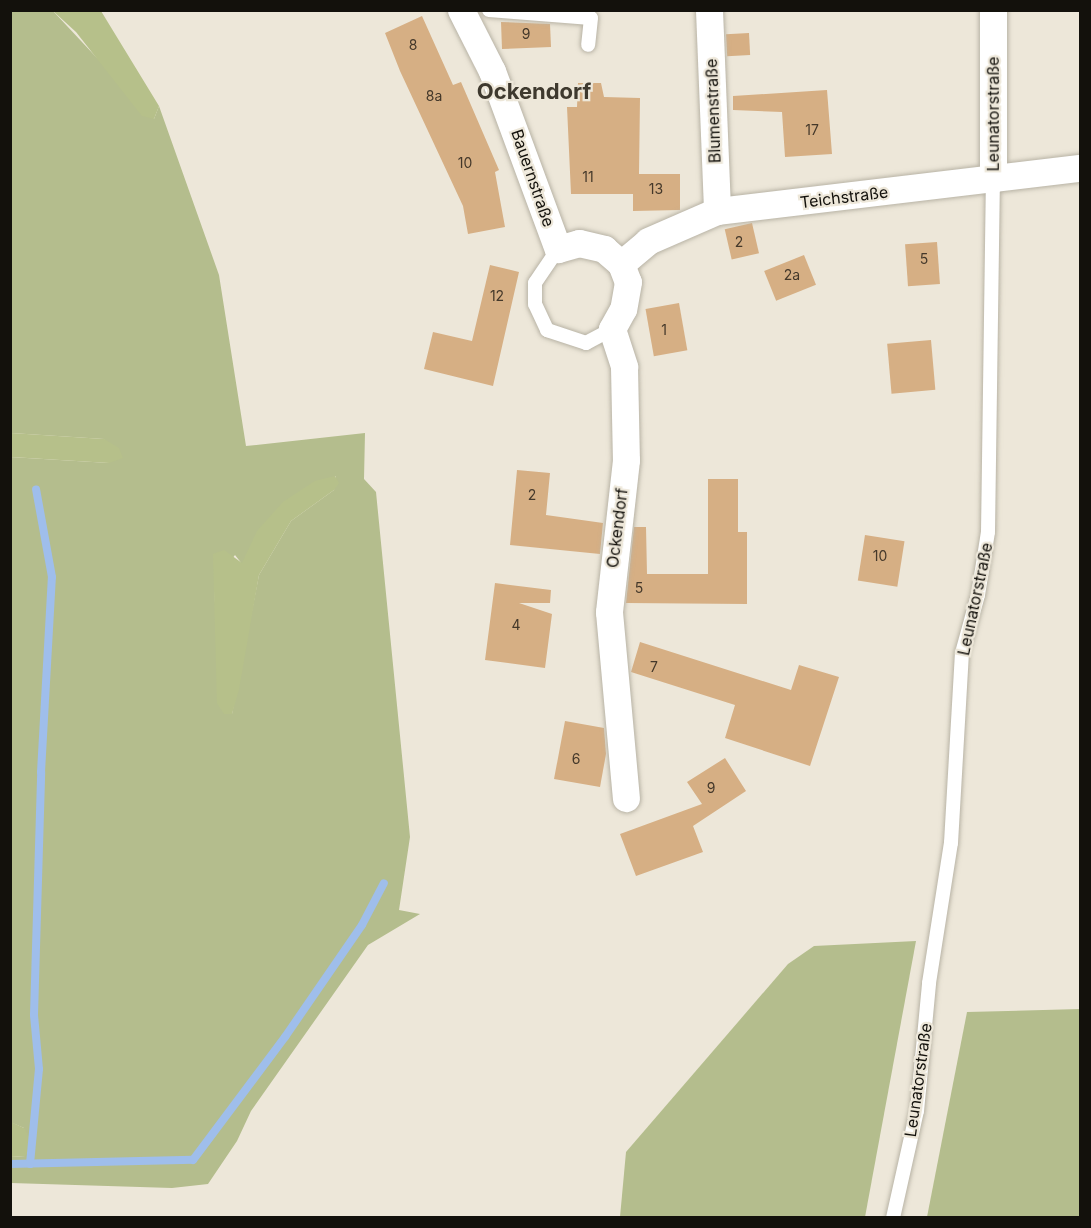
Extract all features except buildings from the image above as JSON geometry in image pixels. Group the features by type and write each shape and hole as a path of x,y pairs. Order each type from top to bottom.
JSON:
{"street":[{"name":"Bauernstraße","path":"461,10 492,71 517,130 558,249"},
{"name":"Blumenstraße","path":"709,10 717,211"},
{"name":"Leunatorstraße","path":"993,10 993,179"},
{"name":"Teichstraße","path":"621,264 648,241 717,211 1080,168"},
{"path":"558,249 587,245 604,249 621,264 628,282 623,309 612,329"},
{"name":"Ockendorf","path":"612,329 624,367 626,460 609,612 626,798"}],"lane":[{"path":"489,10 591,18 588,45"},
{"name":"Leunatorstraße","path":"893,1218 916,1110 930,983 951,843 962,653 978,595 988,532 993,179"},
{"path":"558,249 535,283 535,304 547,330 586,343 612,329"}],"green space":[{"path":"11,11 53,11 154,119 159,106 219,275 246,446 365,433 364,479 376,492 410,837 399,910 420,914 368,945 251,1111 237,1141 208,1184 172,1188 11,1183 11,1157 25,1156 24,1128 10,1122 10,457 109,463 104,439 11,433","holes":["336,476 334,490 291,521 259,575 232,714 217,647 214,582 235,555 242,564"]},
{"path":"53,11 101,11 159,106 154,119 142,116 76,32"},
{"path":"11,433 104,439 119,448 123,458 109,463 11,457"},
{"path":"335,476 339,483 334,490 291,521 259,575 239,689 232,714 224,714 217,703 213,554 224,550 242,563 257,531 283,502 315,481"},
{"path":"916,941 865,1217 620,1217 626,1152 788,964 814,946"},
{"path":"1080,1009 1080,1217 927,1217 967,1012"},
{"path":"11,1122 24,1128 34,1145 25,1156 11,1157"}],"waterway":[{"path":"30,1164 39,1069 34,1015 41,772 52,577 36,489"},
{"path":"10,1164 193,1160 285,1037 362,925 384,883"}],"district":[{"name":"Ockendorf","path":"534,92"}]}
